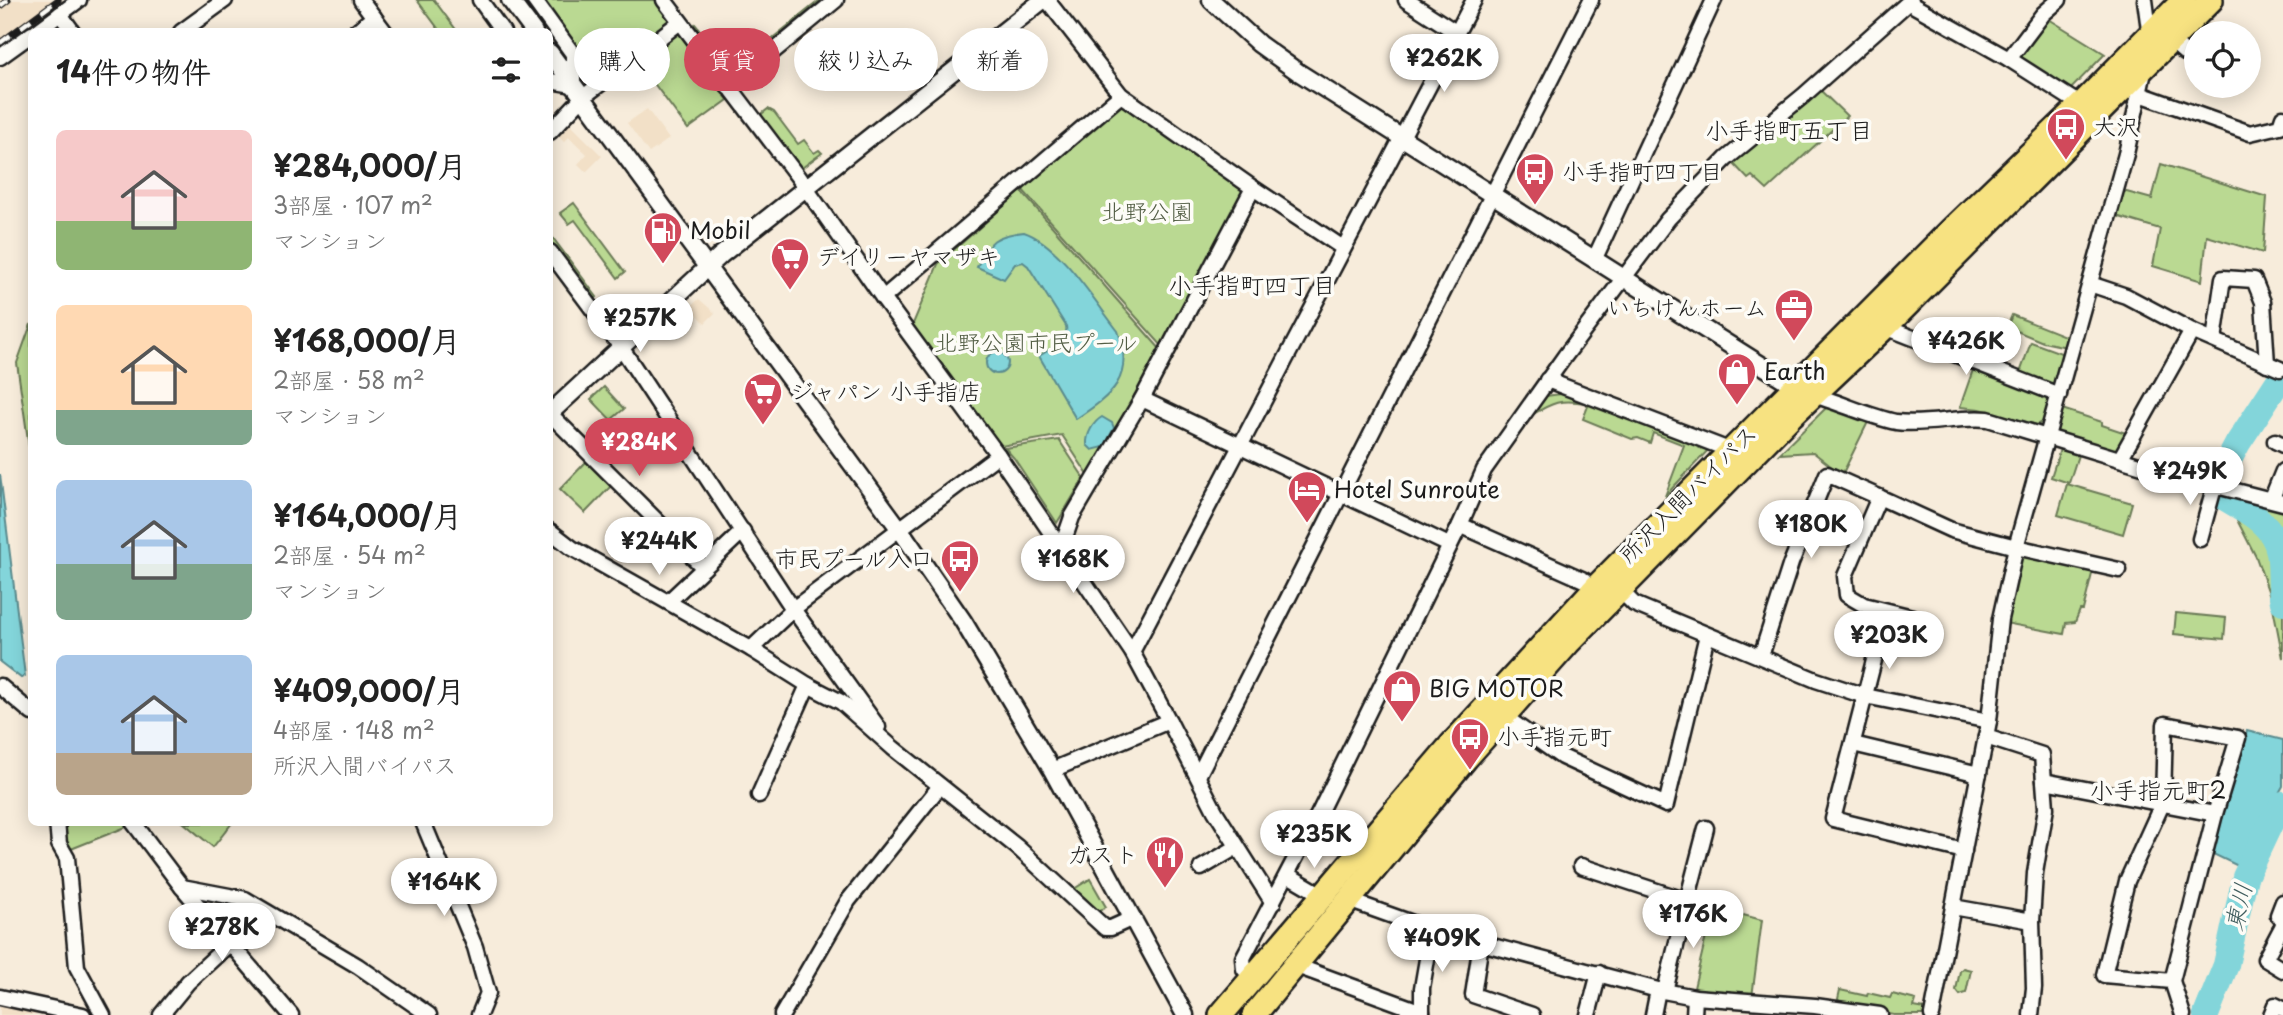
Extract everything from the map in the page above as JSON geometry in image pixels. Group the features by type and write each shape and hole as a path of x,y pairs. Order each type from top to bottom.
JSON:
{"highway":[{"name":"所沢入間バイパス","path":"1221,1015 1451,744 1598,585 1732,451 1885,327 2146,64 2160,36 2184,0"},
{"name":"所沢入間バイパス","path":"1254,1015 1502,715 1950,231 2081,105 2160,36 2211,0"}],"street":[{"path":"41,28 79,0"},
{"path":"186,28 225,0"},
{"path":"361,0 382,28"},
{"path":"480,0 500,28"},
{"path":"510,0 531,28"},
{"path":"534,0 573,54 578,92"},
{"path":"664,0 684,28"},
{"path":"780,46 836,0"},
{"path":"553,410 707,268 1045,0 1121,95 1252,188 1343,248"},
{"path":"1211,0 1259,44 1400,138 1804,391 1895,422 1969,417 1989,419 2162,472 2277,501 2283,471"},
{"path":"1406,0 1457,33"},
{"path":"1132,652 1474,0"},
{"path":"1198,776 1591,0"},
{"path":"1595,258 1714,0"},
{"path":"2009,59 2043,14 2059,0"},
{"path":"2145,0 2160,36 2184,52"},
{"path":"1244,969 1243,958 1288,875 1460,524 1483,470 1668,219 1726,159 1910,1 2081,105"},
{"path":"60,14 70,28"},
{"path":"360,28 374,18"},
{"path":"553,128 578,92 680,22"},
{"path":"0,57 28,37"},
{"path":"553,57 901,531 963,621 1052,770 1185,1015"},
{"path":"1931,1015 1989,721 2000,619 2016,547 2090,284 2146,64"},
{"path":"553,82 578,92"},
{"path":"731,91 806,188 998,455 1132,652 1215,811 1273,904"},
{"path":"2140,94 2250,133 2280,126 2283,117"},
{"path":"883,298 1121,95"},
{"path":"1062,547 1072,517 1142,399 1252,188"},
{"path":"553,263 621,347 793,609 893,748"},
{"path":"2090,284 2126,296 2192,331 2274,366 2263,302 2254,280 2223,278 2214,340"},
{"path":"1885,327 2059,395"},
{"path":"2120,459 2192,331"},
{"path":"1547,380 1732,451"},
{"path":"1142,399 1449,545"},
{"path":"553,416 704,568"},
{"path":"751,649 793,609 901,531 998,455"},
{"path":"1761,656 1791,563 1827,474 1951,530 2119,569"},
{"path":"2200,539 2221,486"},
{"path":"1879,497 1846,576 1847,595 1864,605 1912,617"},
{"path":"1460,524 1584,580"},
{"path":"668,602 743,531"},
{"path":"553,533 572,548 841,702 893,748 1017,847 1105,928 1133,918"},
{"path":"1617,593 1634,604 1816,680 1865,696 1989,721"},
{"path":"1502,715 1562,757 1666,805 1707,635"},
{"path":"1880,637 1833,819 1964,852"},
{"path":"759,795 808,685"},
{"path":"0,687 28,710"},
{"path":"1052,770 1169,721"},
{"path":"2172,981 2104,975 2127,881 2163,803 2165,724 2238,738 2215,814 2172,981 2183,1015"},
{"path":"1986,737 2042,755 2046,808 2035,873 2032,921 2034,988 2031,1015"},
{"path":"1853,744 1979,774"},
{"path":"2044,781 2215,814"},
{"path":"782,1015 848,901 940,786"},
{"path":"57,826 59,844 67,858 77,967 103,1015"},
{"path":"135,826 182,887 290,1015"},
{"path":"425,826 475,947 488,993 479,1015"},
{"path":"1653,1015 1706,828"},
{"path":"1201,868 1237,847"},
{"path":"1581,866 1687,901"},
{"path":"1288,875 1322,895"},
{"path":"182,887 245,899 358,966 429,1015"},
{"path":"1348,900 1432,930 1661,990 1695,997 1815,1006 1880,1015"},
{"path":"2283,902 2278,915 2283,923 2265,959 2283,970"},
{"path":"1953,907 2032,921"},
{"path":"1294,965 1422,1013 1422,988 1432,930"},
{"path":"1481,943 1473,995 1532,1015"},
{"path":"161,1015 186,984 229,944"},
{"path":"1588,1015 1599,973"},
{"path":"0,997 83,1015"},
{"path":"1694,1015 1695,997"},
{"path":"2271,1015 2275,1005 2283,1009"}],"shaded area":[{"path":"0,0 69,0 28,28 0,51"},
{"path":"647,109 669,139 649,153 627,123"},
{"path":"569,123 602,156 586,172 578,164 587,154 569,137 564,142 557,135"},
{"path":"699,299 715,313 705,323 690,307"},
{"path":"0,1003 60,1015 0,1015"}],"green space":[{"path":"417,0 434,0 455,28 438,28"},
{"path":"548,0 661,0 676,21 667,28 574,28 574,44 544,3"},
{"path":"820,0 823,0 780,34"},
{"path":"2044,16 2105,54 2067,93 2014,59"},
{"path":"678,32 684,40 684,91 721,91 728,100 688,129 660,91 670,91 670,38"},
{"path":"1818,88 1847,116 1767,190 1752,176 1748,179 1732,162"},
{"name":"北野公園","path":"1121,100 1250,188 1163,347 1021,188"},
{"path":"768,109 774,112 798,144 804,140 814,153 819,150 822,153 799,170 759,116"},
{"path":"2161,164 2267,197 2263,253 2207,236 2202,281 2153,266 2160,229 2116,216 2123,191 2152,199"},
{"name":"北野公園市民プール","path":"1021,191 1161,350 1090,478 1062,435 1001,446 912,326 938,264"},
{"path":"574,203 625,272 618,278 575,220 569,224 560,213"},
{"path":"553,238 597,297 592,301 553,247"},
{"path":"2012,315 2070,338 2067,347 2043,342 2007,327"},
{"path":"28,332 28,440 17,363"},
{"path":"2031,342 2064,354 2055,385 2051,386 2020,373"},
{"path":"1975,364 2051,398 2045,421 2037,425 1980,409 1960,407"},
{"path":"604,387 624,409 611,420 591,399"},
{"path":"1568,393 1711,447 1665,496 1684,445 1653,433 1650,443 1638,438 1632,439 1583,419 1588,406 1586,403 1557,403 1530,416 1546,396"},
{"path":"1828,406 1868,422 1842,475 1813,452 1779,454"},
{"path":"2062,409 2129,434 2120,451 2113,454 2055,435 2058,411"},
{"path":"1059,440 1084,478 1057,523 1005,448"},
{"path":"2061,446 2079,452 2069,483 2051,477"},
{"path":"587,461 612,485 585,513 560,489"},
{"path":"2067,484 2132,503 2123,534 2058,515"},
{"path":"2245,498 2283,511 2283,658 2272,602 2256,557 2237,520"},
{"path":"2019,553 2093,570 2083,610 2080,610 2075,622 2066,623 2064,634 2005,623"},
{"path":"2176,613 2226,618 2224,639 2174,634"},
{"path":"62,826 128,826 66,851"},
{"path":"188,826 230,826 213,847"},
{"path":"1090,879 1106,907 1096,913 1074,889"},
{"path":"1713,907 1762,920 1752,997 1693,992"},
{"path":"1963,968 1971,970 1966,993 1960,995 1956,990"},
{"path":"1840,990 1890,998 1892,994 1916,1000 1914,1007 1925,1009 1923,1015 1894,1015 1841,1004 1838,999"}],"water":[{"path":"1024,232 1051,248 1076,275 1118,331 1123,347 1124,361 1117,384 1100,402 1076,419 1039,356 1062,340 1066,326 1028,266 1023,262 1015,264 1004,279 977,267 994,241 1006,235"},
{"path":"997,352 1005,355 1008,363 1005,371 997,374 989,371 986,363 989,355"},
{"path":"1102,417 1112,423 1114,428 1104,447 1092,450 1087,445 1089,433"},
{"path":"0,474 25,676 21,678 0,662"},
{"path":"2247,731 2283,740 2283,786 2238,866 2211,853"}],"waterway":[{"name":"東川","path":"2283,374 2238,443 2221,475 2225,498 2258,519 2276,542 2280,558 2283,602"},
{"name":"東川","path":"2206,1015 2226,965 2245,877 2270,824 2283,804"}],"railway":[{"path":"0,6 8,0"},
{"path":"0,43 58,0"}],"place":[{"name":"大沢","path":"2066,161"},
{"name":"小手指町四丁目","path":"1535,206"},
{"name":"Mobil","path":"663,265"},
{"name":"デイリーヤマザキ","path":"790,291"},
{"name":"いちけんホーム","path":"1794,342"},
{"name":"Earth","path":"1737,406"},
{"name":"ジャパン 小手指店","path":"763,426"},
{"name":"Hotel Sunroute","path":"1307,524"},
{"name":"市民プール入口","path":"960,593"},
{"name":"BIG MOTOR","path":"1402,723"},
{"name":"小手指元町","path":"1470,771"},
{"name":"ガスト","path":"1165,889"}],"district":[{"name":"小手指町五丁目","path":"1789,131"},
{"name":"小手指町四丁目","path":"1252,286"},
{"name":"小手指元町2","path":"2158,791"}]}
